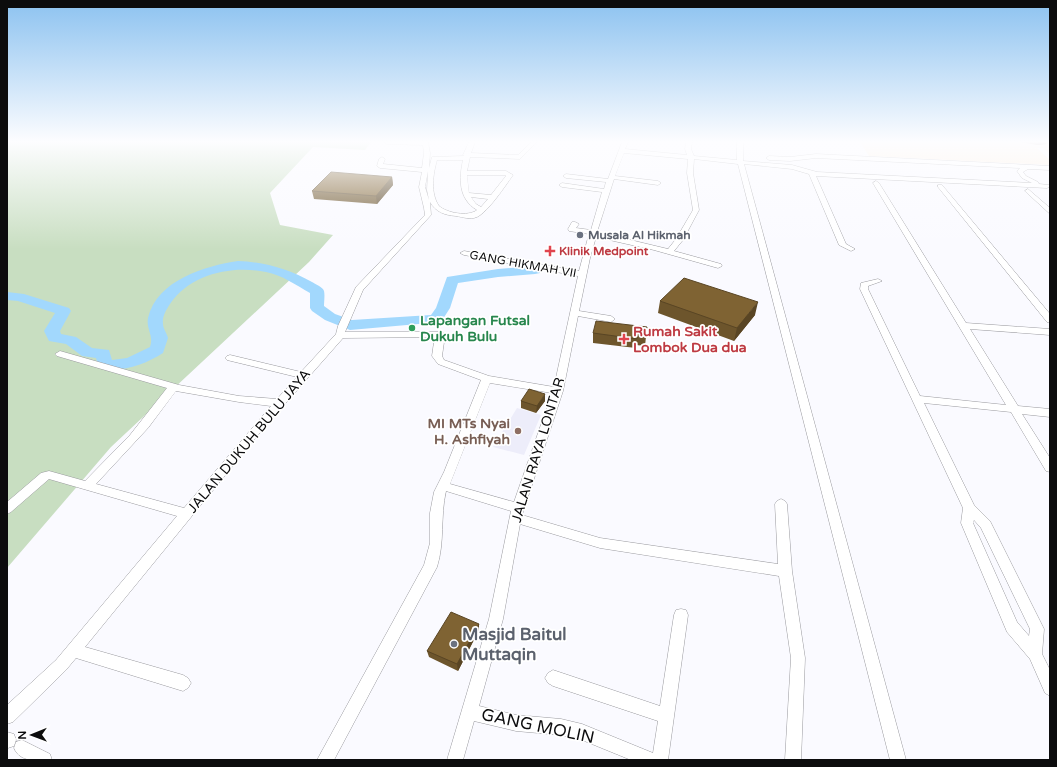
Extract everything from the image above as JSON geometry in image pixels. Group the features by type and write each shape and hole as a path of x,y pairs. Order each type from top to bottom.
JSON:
{"street":[{"name":"JALAN DUKUH BULU JAYA","path":"7,716 39,687 73,650 259,426 304,376 342,326 359,289 428,215 429,211 423,194 424,178"},
{"path":"430,178 429,186 436,208 453,214 472,216 482,210 509,178"},
{"path":"463,178 467,195 474,206 482,210"},
{"path":"574,178 608,185"},
{"name":"JALAN RAYA LONTAR","path":"456,760 496,619 517,513 558,391 583,274 611,178"},
{"path":"671,250 679,240 696,210 691,178"},
{"path":"745,178 898,760"},
{"path":"815,178 843,245 851,249"},
{"path":"825,178 1028,191 1049,188"},
{"path":"832,178 1049,188"},
{"path":"1026,178 1049,188"},
{"path":"876,182 1050,468"},
{"path":"562,185 658,183"},
{"path":"572,190 608,185"},
{"path":"940,186 1050,320"},
{"path":"1028,191 1050,212"},
{"path":"467,195 493,197"},
{"path":"575,224 572,229 671,250 718,266"},
{"name":"GANG HIKMAH VII","path":"464,253 583,274"},
{"path":"878,281 864,285 864,289 969,508 986,525 1037,629 1035,654"},
{"path":"574,313 611,319"},
{"path":"342,326 440,334 442,337 437,351 439,360 487,379 558,391"},
{"path":"964,326 1050,332"},
{"path":"60,354 173,387 239,399 280,403"},
{"path":"230,358 304,376"},
{"path":"325,760 430,567 434,556 436,543 437,502 487,379"},
{"path":"88,485 131,442 156,413 173,387"},
{"path":"916,398 1014,408 1050,414"},
{"path":"7,509 48,475 187,514"},
{"path":"443,486 600,543 784,571"},
{"path":"781,504 784,571 798,658 793,760"},
{"path":"969,508 967,523 1012,627 1035,654 1050,688"},
{"path":"660,760 681,615"},
{"path":"73,650 183,684"},
{"path":"553,678 667,716"},
{"name":"GANG MOLIN","path":"469,712 516,723 561,727 582,732 650,760"},
{"path":"12,743 44,760"}],"shaded area":[{"name":"MI MTs Nyai H. Ashfiyah","path":"517,408 541,415 524,455 493,447"}],"green space":[{"path":"7,178 284,178 270,193 280,225 333,235 309,262 111,447 7,568"}],"building":[{"path":"325,178 391,178 376,196 312,191"},
{"path":"684,278 758,302 737,328 660,301"},
{"path":"596,321 647,327 646,337 637,336 637,339 593,333"},
{"path":"529,389 545,394 537,406 521,401"},
{"name":"Masjid Baitul Muttaqin","path":"451,612 479,624 457,664 427,651"}],"waterway":[{"path":"7,296 19,297 64,311 52,331 55,338 70,340 88,353 103,353 105,364 112,365 126,364 139,360 157,350 160,338 155,322 157,313 168,295 179,285 193,277 207,271 223,267 253,266 267,268 287,275 317,291 317,308 330,317 350,325 436,319 443,308 452,280 498,273 535,270"}],"place":[{"name":"Musala Al Hikmah","path":"580,235"},
{"name":"Klinik Medpoint","path":"550,251"},
{"name":"Lapangan Futsal Dukuh Bulu","path":"412,328"},
{"name":"Rumah Sakit Lombok Dua dua","path":"624,339"},
{"name":"MI MTs Nyai H. Ashfiyah","path":"518,431"},
{"name":"Masjid Baitul Muttaqin","path":"454,644"}]}
